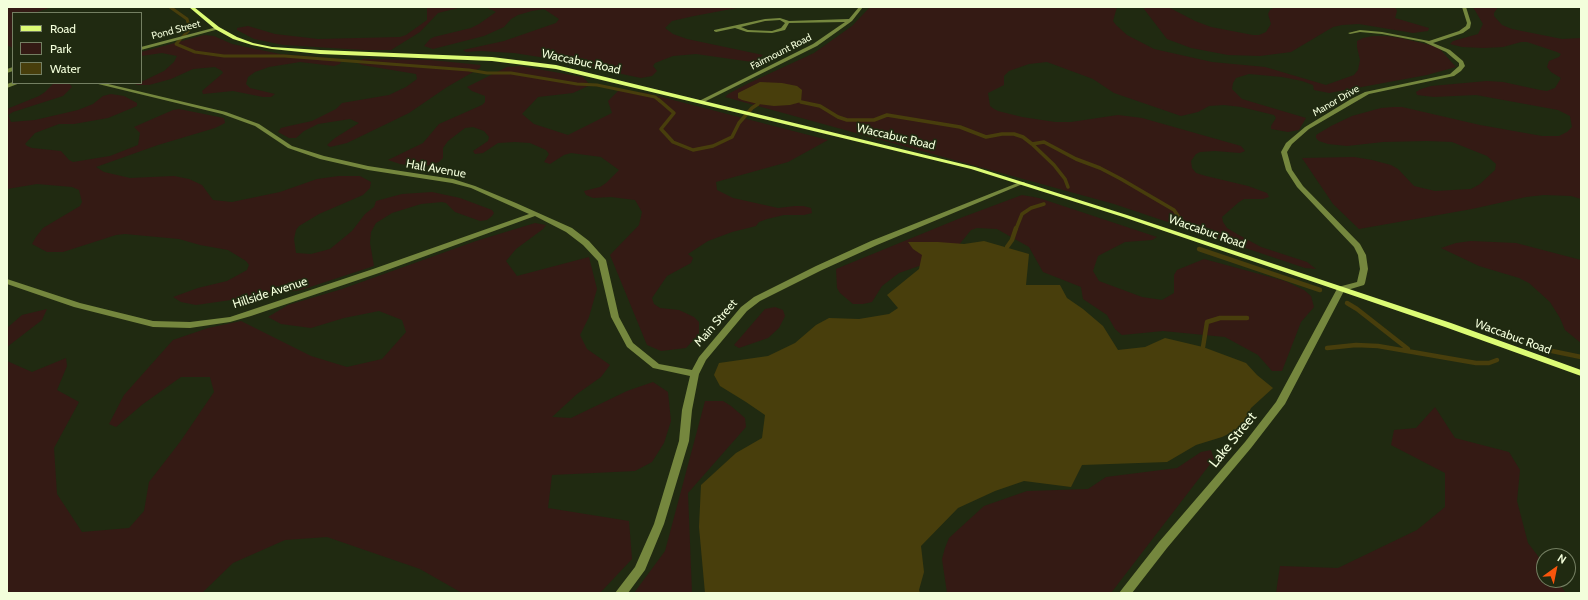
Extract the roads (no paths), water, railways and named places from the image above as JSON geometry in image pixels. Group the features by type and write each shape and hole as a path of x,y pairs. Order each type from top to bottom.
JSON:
{"main road":[{"name":"Waccabuc Road","path":"191,7 217,28 235,38 272,48 336,53 492,59 550,66 594,75 921,154 1022,183 1125,216 1448,325 1581,373"}],"street":[{"name":"Fairmount Road","path":"702,101 815,45 850,20 861,7"},
{"path":"1428,43 1461,32 1468,27 1469,23 1464,7"},
{"path":"716,31 780,19 788,22 850,20"},
{"path":"736,27 747,31 772,32 783,29 788,22"},
{"name":"Pond Street","path":"142,49 217,28"},
{"name":"Manor Drive","path":"1341,289 1361,283 1364,269 1362,255 1357,246 1300,187 1289,170 1284,152 1289,143 1307,128 1367,93 1452,75 1462,66 1461,62 1452,54 1442,48 1428,43 1382,33 1360,31 1350,33"},
{"name":"Hall Avenue","path":"100,84 224,113 257,125 290,147 322,158 375,169 453,181 473,187 569,230 586,243 602,260 615,317 630,345 656,366 695,374"},
{"name":"Main Street","path":"621,593 638,570 659,524 684,441 687,410 695,374 702,359 744,309 757,299 874,243 1022,183"},
{"name":"Hillside Avenue","path":"7,281 77,305 107,313 153,324 190,325 248,314 376,271 535,214"},
{"name":"Lake Street","path":"1124,593 1248,445 1280,404 1341,289"}],"water":[{"path":"760,82 782,83 797,86 802,90 801,102 790,105 774,106 758,104 738,98 738,93"},
{"path":"984,241 1029,254 1026,285 1060,285 1067,298 1103,326 1118,350 1145,347 1165,338 1203,347 1246,363 1257,375 1273,388 1251,408 1241,428 1222,437 1196,445 1167,462 1082,465 1071,487 1024,481 995,491 958,508 921,546 924,572 919,590 920,593 705,593 699,527 701,485 736,453 762,438 765,415 720,386 714,375 719,363 768,356 795,343 816,325 829,318 859,319 889,314 898,308 887,295 919,269 922,255 913,249 908,242 964,244"}],"waterway":[{"path":"170,7 187,19 190,29 176,44 195,52 224,56 284,56 469,70 487,73 511,73 577,84 597,85 655,97 660,101"},
{"path":"659,100 674,113 661,129 673,142 693,150 713,146 732,137 739,123 752,108 758,104"},
{"path":"801,102 820,106 838,117 847,120 874,120 887,115 960,127 986,137 1002,134 1014,134 1023,137 1032,144"},
{"path":"1032,144 1044,142 1076,159 1100,168 1174,210 1183,223"},
{"path":"1032,144 1054,165 1065,179 1068,187"},
{"path":"1016,229 1022,214 1031,208 1044,204"},
{"path":"1007,247 1012,240 1016,228"},
{"path":"1199,249 1320,290"},
{"path":"1347,303 1357,309 1408,349"},
{"path":"1203,347 1207,322 1220,318 1247,318"},
{"path":"1327,348 1356,345 1378,346 1476,363 1489,363 1497,360"},
{"path":"1552,351 1581,357"}]}
